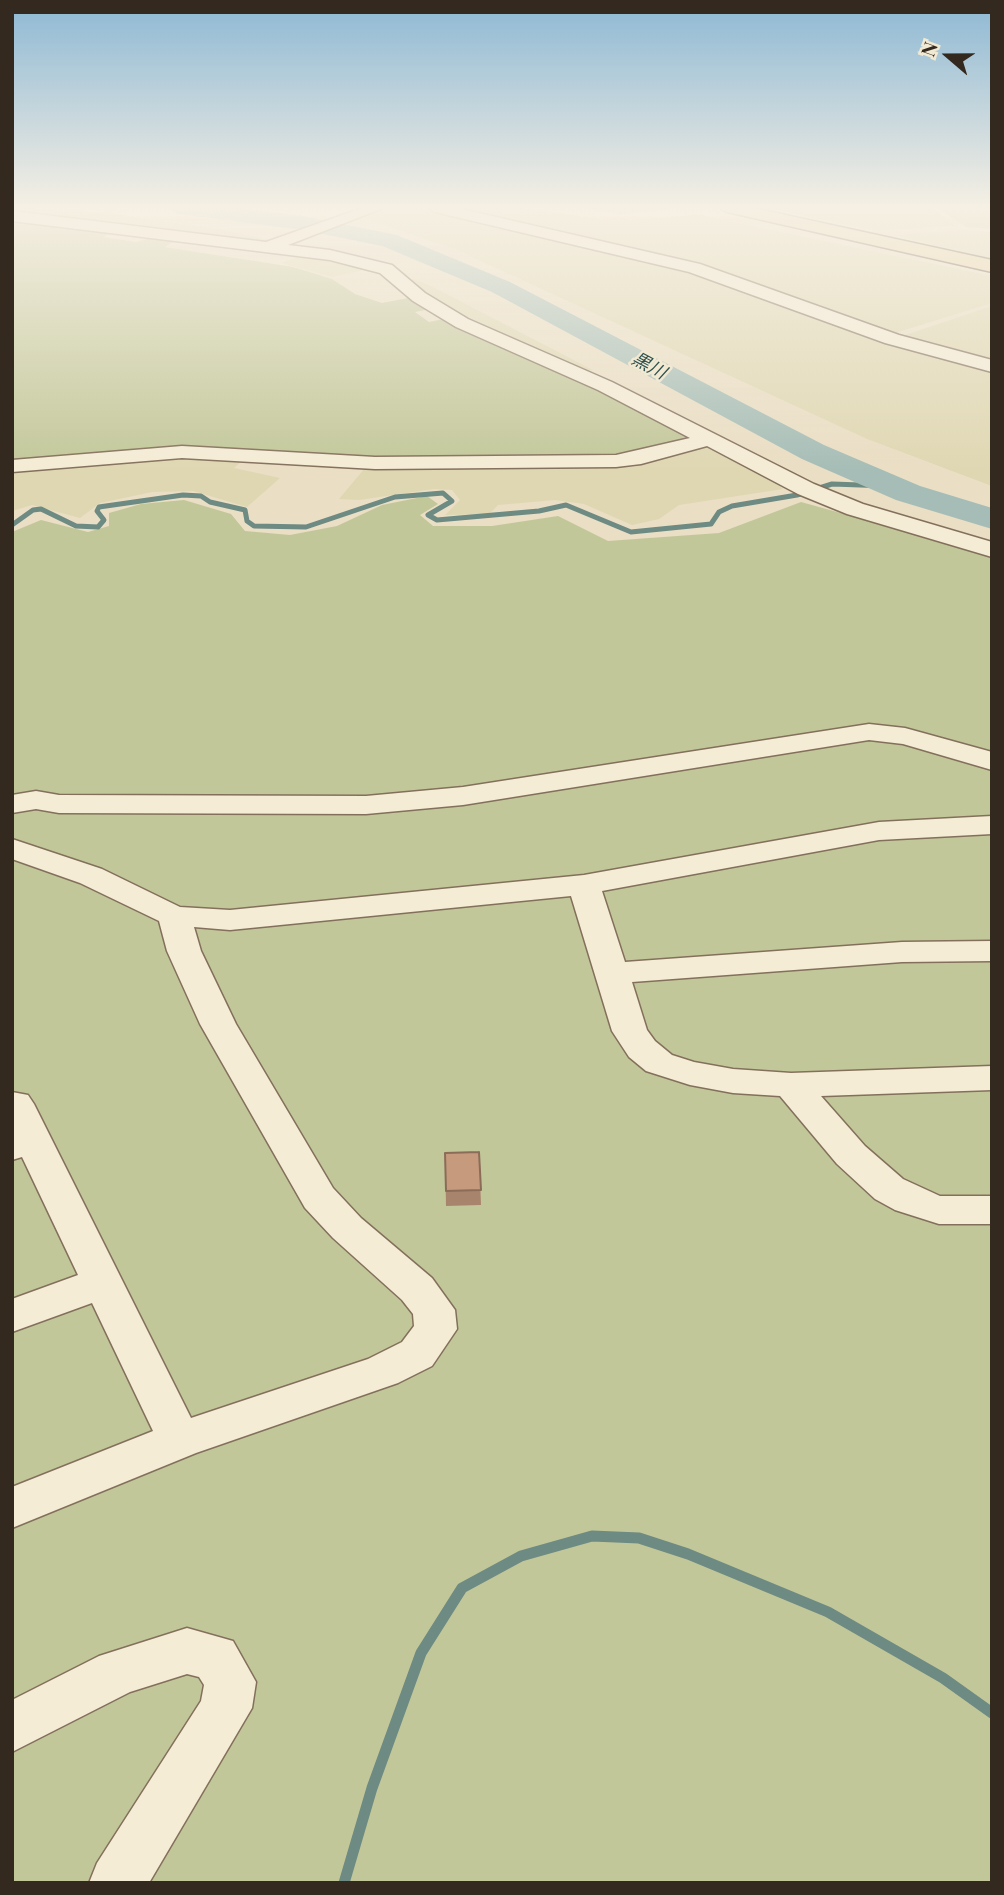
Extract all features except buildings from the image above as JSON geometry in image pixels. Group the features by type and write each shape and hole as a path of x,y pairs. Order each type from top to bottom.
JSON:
{"street":[{"path":"417,295 462,323 606,386 806,489 868,513 992,550"},
{"path":"771,295 892,339 992,366"},
{"path":"12,466 182,452 375,463 616,461 666,452 710,439"},
{"path":"12,848 91,876 174,916 230,920 584,885 879,831 992,825"},
{"path":"584,885 630,1031 642,1049 659,1063 690,1073 733,1081 791,1085 992,1078"},
{"path":"12,1508 180,1440 383,1371 417,1354 436,1329 435,1310 417,1289 346,1228 318,1198 218,1024 184,951 174,916"},
{"path":"610,973 902,952 992,951"},
{"path":"791,1085 851,1154 889,1189 909,1200 939,1210 992,1210"},
{"path":"15,1104 22,1143 104,1282 180,1440"},
{"path":"12,1316 104,1282"},
{"path":"12,1727 117,1673 187,1651 215,1657 230,1682 226,1708 117,1883"}],"lane":[{"path":"12,804 36,800 59,804 366,805 463,796 869,732 905,736 992,761"}],"shaded area":[{"path":"427,295 449,295 593,370 587,371 445,309"},
{"path":"556,295 768,295 992,369 992,486 867,439"},
{"path":"775,295 992,295 992,303 892,334"},
{"path":"992,306 992,362 899,337"},
{"path":"702,446 712,447 769,477 783,489 679,505 659,519 632,525 584,504 555,500 498,505 489,514 445,515 460,500 452,490 434,489 359,500 339,499 365,468 634,467"},
{"path":"190,458 243,460 234,468 280,478 247,507 193,491 152,492 100,503 80,518 32,505 12,511 12,473 117,461"}],"green space":[{"path":"12,295 359,295 382,303 413,297 430,309 415,312 429,322 448,318 566,369 689,438 666,448 634,455 376,460 259,452 12,464"},
{"path":"427,496 438,504 420,515 433,526 492,526 558,516 608,541 719,533 801,502 992,555 992,1883 12,1883 12,532 41,520 88,532 109,526 109,513 141,504 184,500 231,514 245,531 290,535 337,526 382,505"}],"waterway":[{"name":"黒川","path":"517,295 813,452 908,493 992,519"},
{"path":"12,525 33,510 41,509 76,526 98,527 104,520 97,511 99,507 183,495 201,496 210,502 245,510 247,521 254,526 306,527 395,497 443,493 452,501 428,515 437,520 539,511 566,505 631,532 711,524 719,512 732,506 797,495 832,484 889,486"},
{"path":"344,1883 372,1788 421,1653 462,1588 521,1556 592,1536 639,1538 688,1554 828,1612 943,1678 992,1713"}]}
